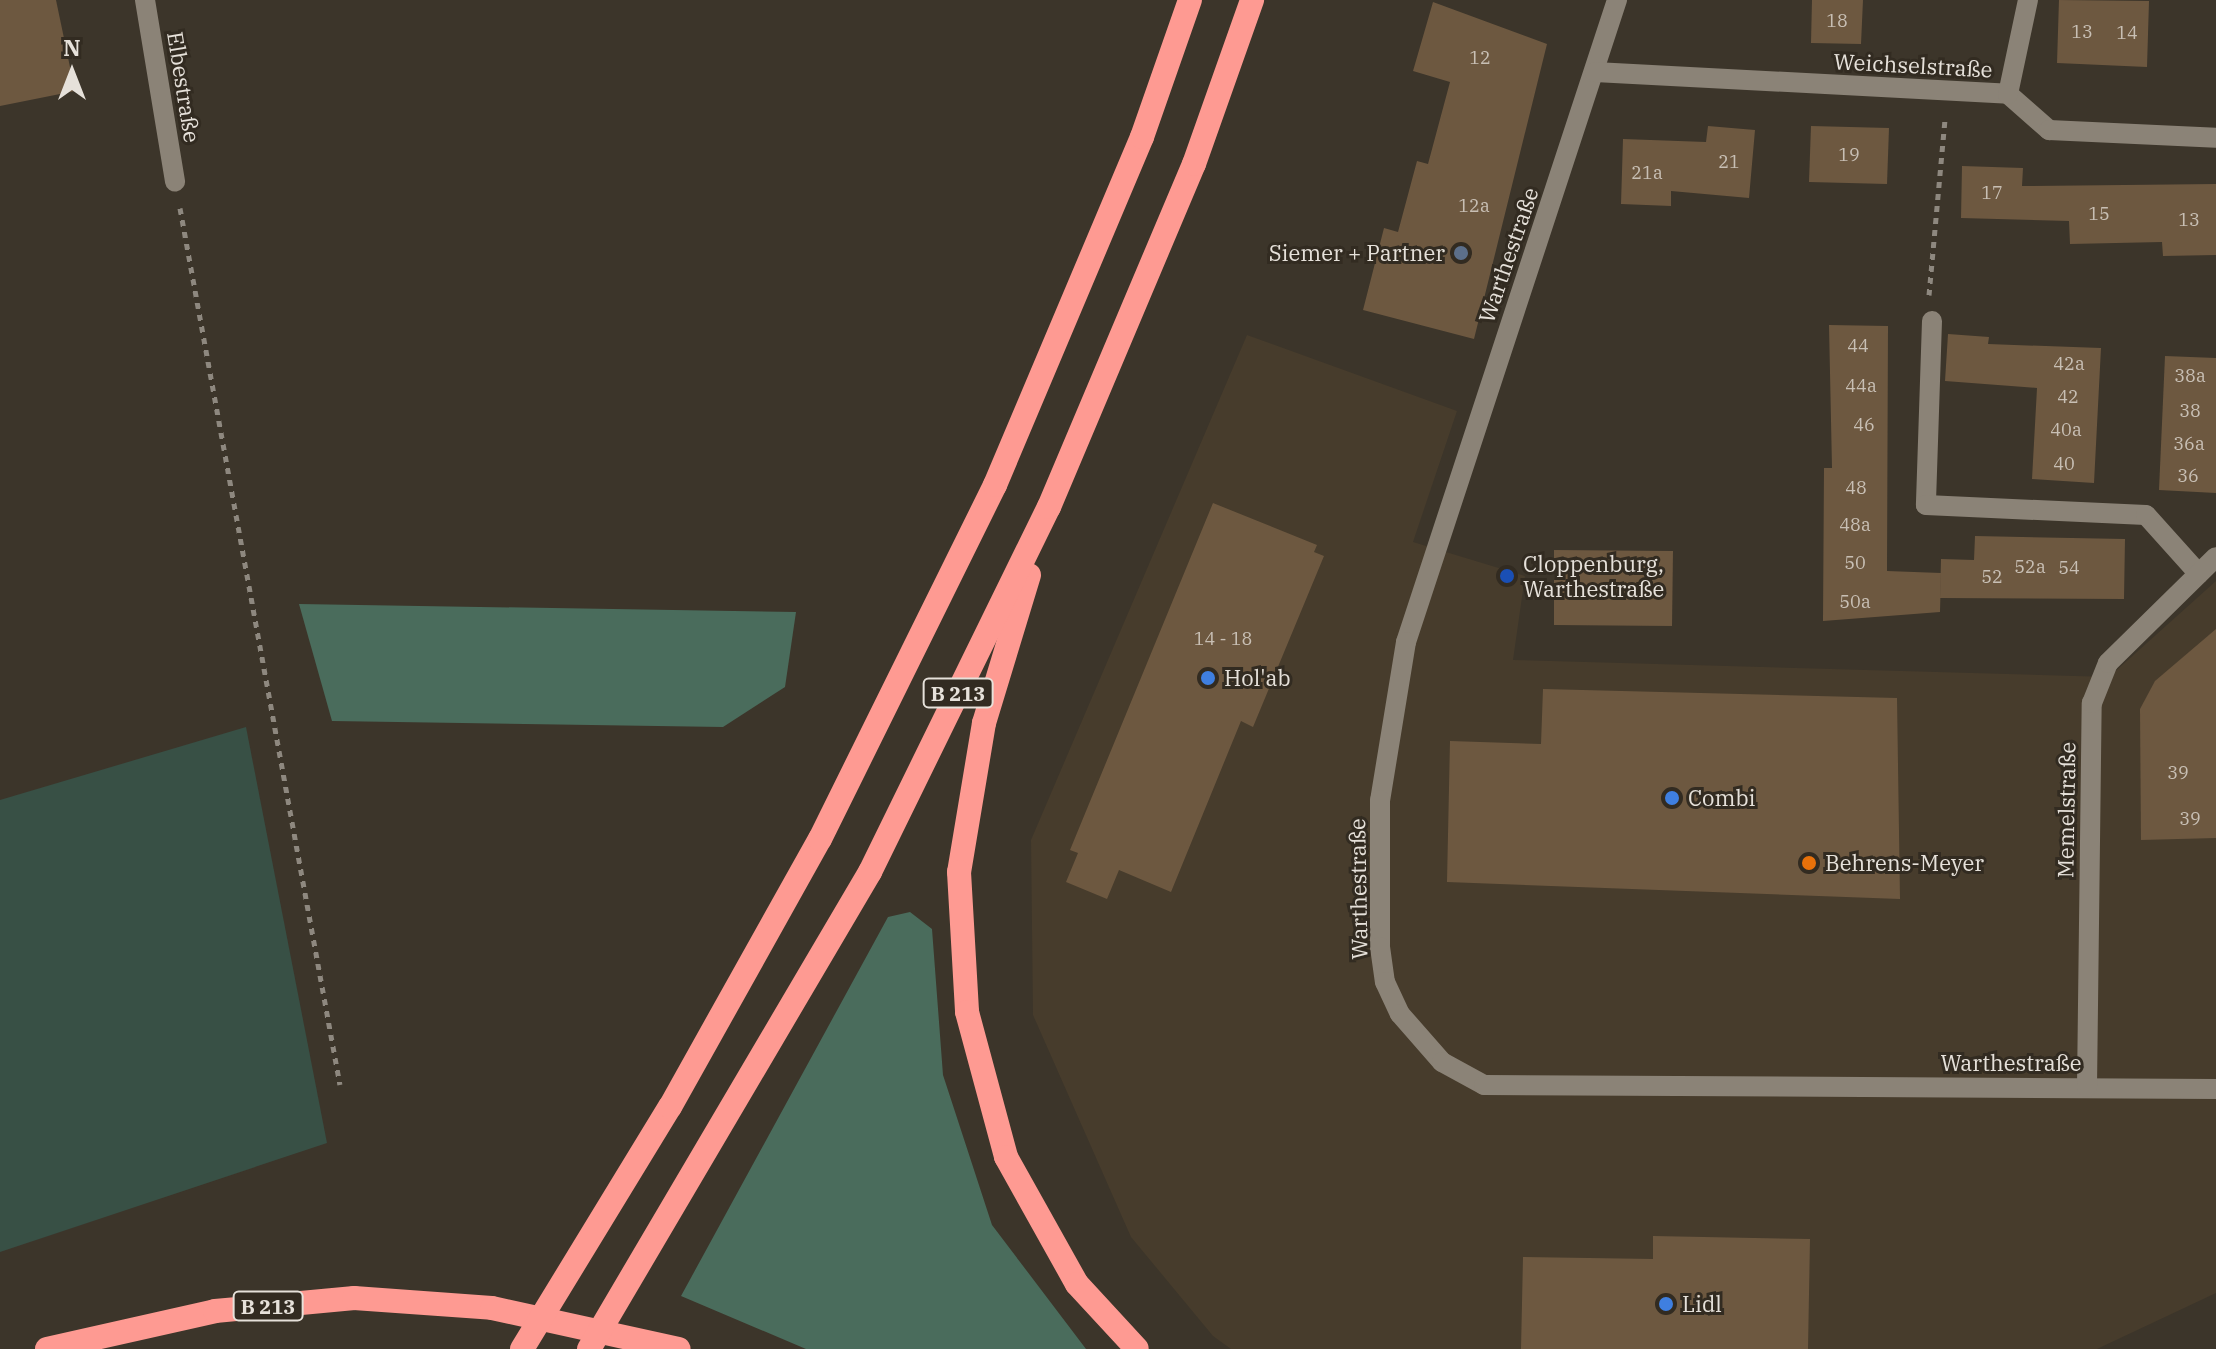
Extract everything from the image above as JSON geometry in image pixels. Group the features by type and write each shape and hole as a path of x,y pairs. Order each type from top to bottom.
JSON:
{"highway":[{"name":"B 213","path":"522,1349 670,1107 820,839 995,485 1142,137 1190,0"},
{"name":"B 213","path":"589,1349 870,872 1049,507 1194,164 1252,0"},
{"name":"B 213","path":"1049,507 984,723 961,857 967,1012 1006,1157 1077,1284 1137,1349"},
{"name":"B 213","path":"47,1349 215,1311 354,1298 492,1308 679,1349"}],"street":[{"name":"Elbestraße","path":"145,0 175,182"},
{"name":"Warthestraße","path":"1617,0 1406,642 1380,800 1385,982 1400,1014 1442,1062 1484,1085 2216,1089"},
{"path":"2008,94 2028,0"},
{"name":"Weichselstraße","path":"1595,72 2008,94 2049,130 2216,138"},
{"path":"1932,321 1926,505 2146,515 2199,574"},
{"name":"Memelstraße","path":"2087,1087 2092,703 2108,663 2216,557"}],"path":[{"path":"1932,321 1937,142 1954,91"},
{"path":"175,182 340,1085"}],"shaded area":[{"path":"1247,335 1457,411 1413,542 1525,576 1513,660 2109,677 2216,581 2216,1293 2097,1349 1231,1349 1213,1336 1131,1237 1033,1015 1031,840"}],"green space":[{"path":"299,604 796,612 785,687 723,727 332,721"},
{"path":"246,727 327,1143 0,1252 0,800"},
{"path":"910,912 932,929 943,1075 992,1225 1086,1349 806,1349 681,1296 888,917"}],"building":[{"path":"0,0 56,0 75,91 0,106"},
{"path":"1812,0 1863,0 1861,44 1811,43"},
{"path":"2059,0 2149,1 2147,67 2057,63"},
{"path":"1433,2 1547,44 1474,339 1363,310 1384,228 1398,232 1417,161 1428,164 1450,82 1413,71"},
{"path":"1708,126 1755,130 1749,198 1671,191 1671,206 1621,204 1623,139 1706,142"},
{"path":"1811,126 1889,128 1887,184 1809,182"},
{"path":"1962,166 2023,168 2022,186 2216,184 2216,255 2163,256 2162,242 2070,244 2069,221 1961,218"},
{"path":"1829,325 1888,326 1887,571 1941,573 1940,612 1823,621 1824,468 1832,468"},
{"path":"1948,334 1989,337 1988,344 2101,348 2094,483 2032,479 2037,388 1945,381"},
{"path":"2165,356 2216,358 2216,493 2159,490"},
{"path":"1213,503 1317,545 1314,552 1324,556 1253,727 1241,721 1171,892 1119,870 1107,899 1066,882 1078,853 1070,850"},
{"path":"1975,536 2125,539 2124,599 1940,598 1941,559 1974,560"},
{"path":"1554,550 1673,551 1672,626 1554,625"},
{"path":"2216,629 2216,838 2141,840 2140,709 2155,681"},
{"name":"Combi","path":"1543,689 1897,698 1900,899 1447,882 1450,741 1541,744"},
{"name":"Lidl","path":"1653,1236 1810,1239 1808,1349 1521,1349 1523,1257 1653,1259"}],"place":[{"name":"Siemer + Partner","path":"1461,253"},
{"name":"Cloppenburg, Warthestraße","path":"1507,576"},
{"name":"Hol'ab","path":"1208,678"},
{"name":"Combi","path":"1672,798"},
{"name":"Behrens-Meyer","path":"1809,863"},
{"name":"Lidl","path":"1666,1304"}]}
